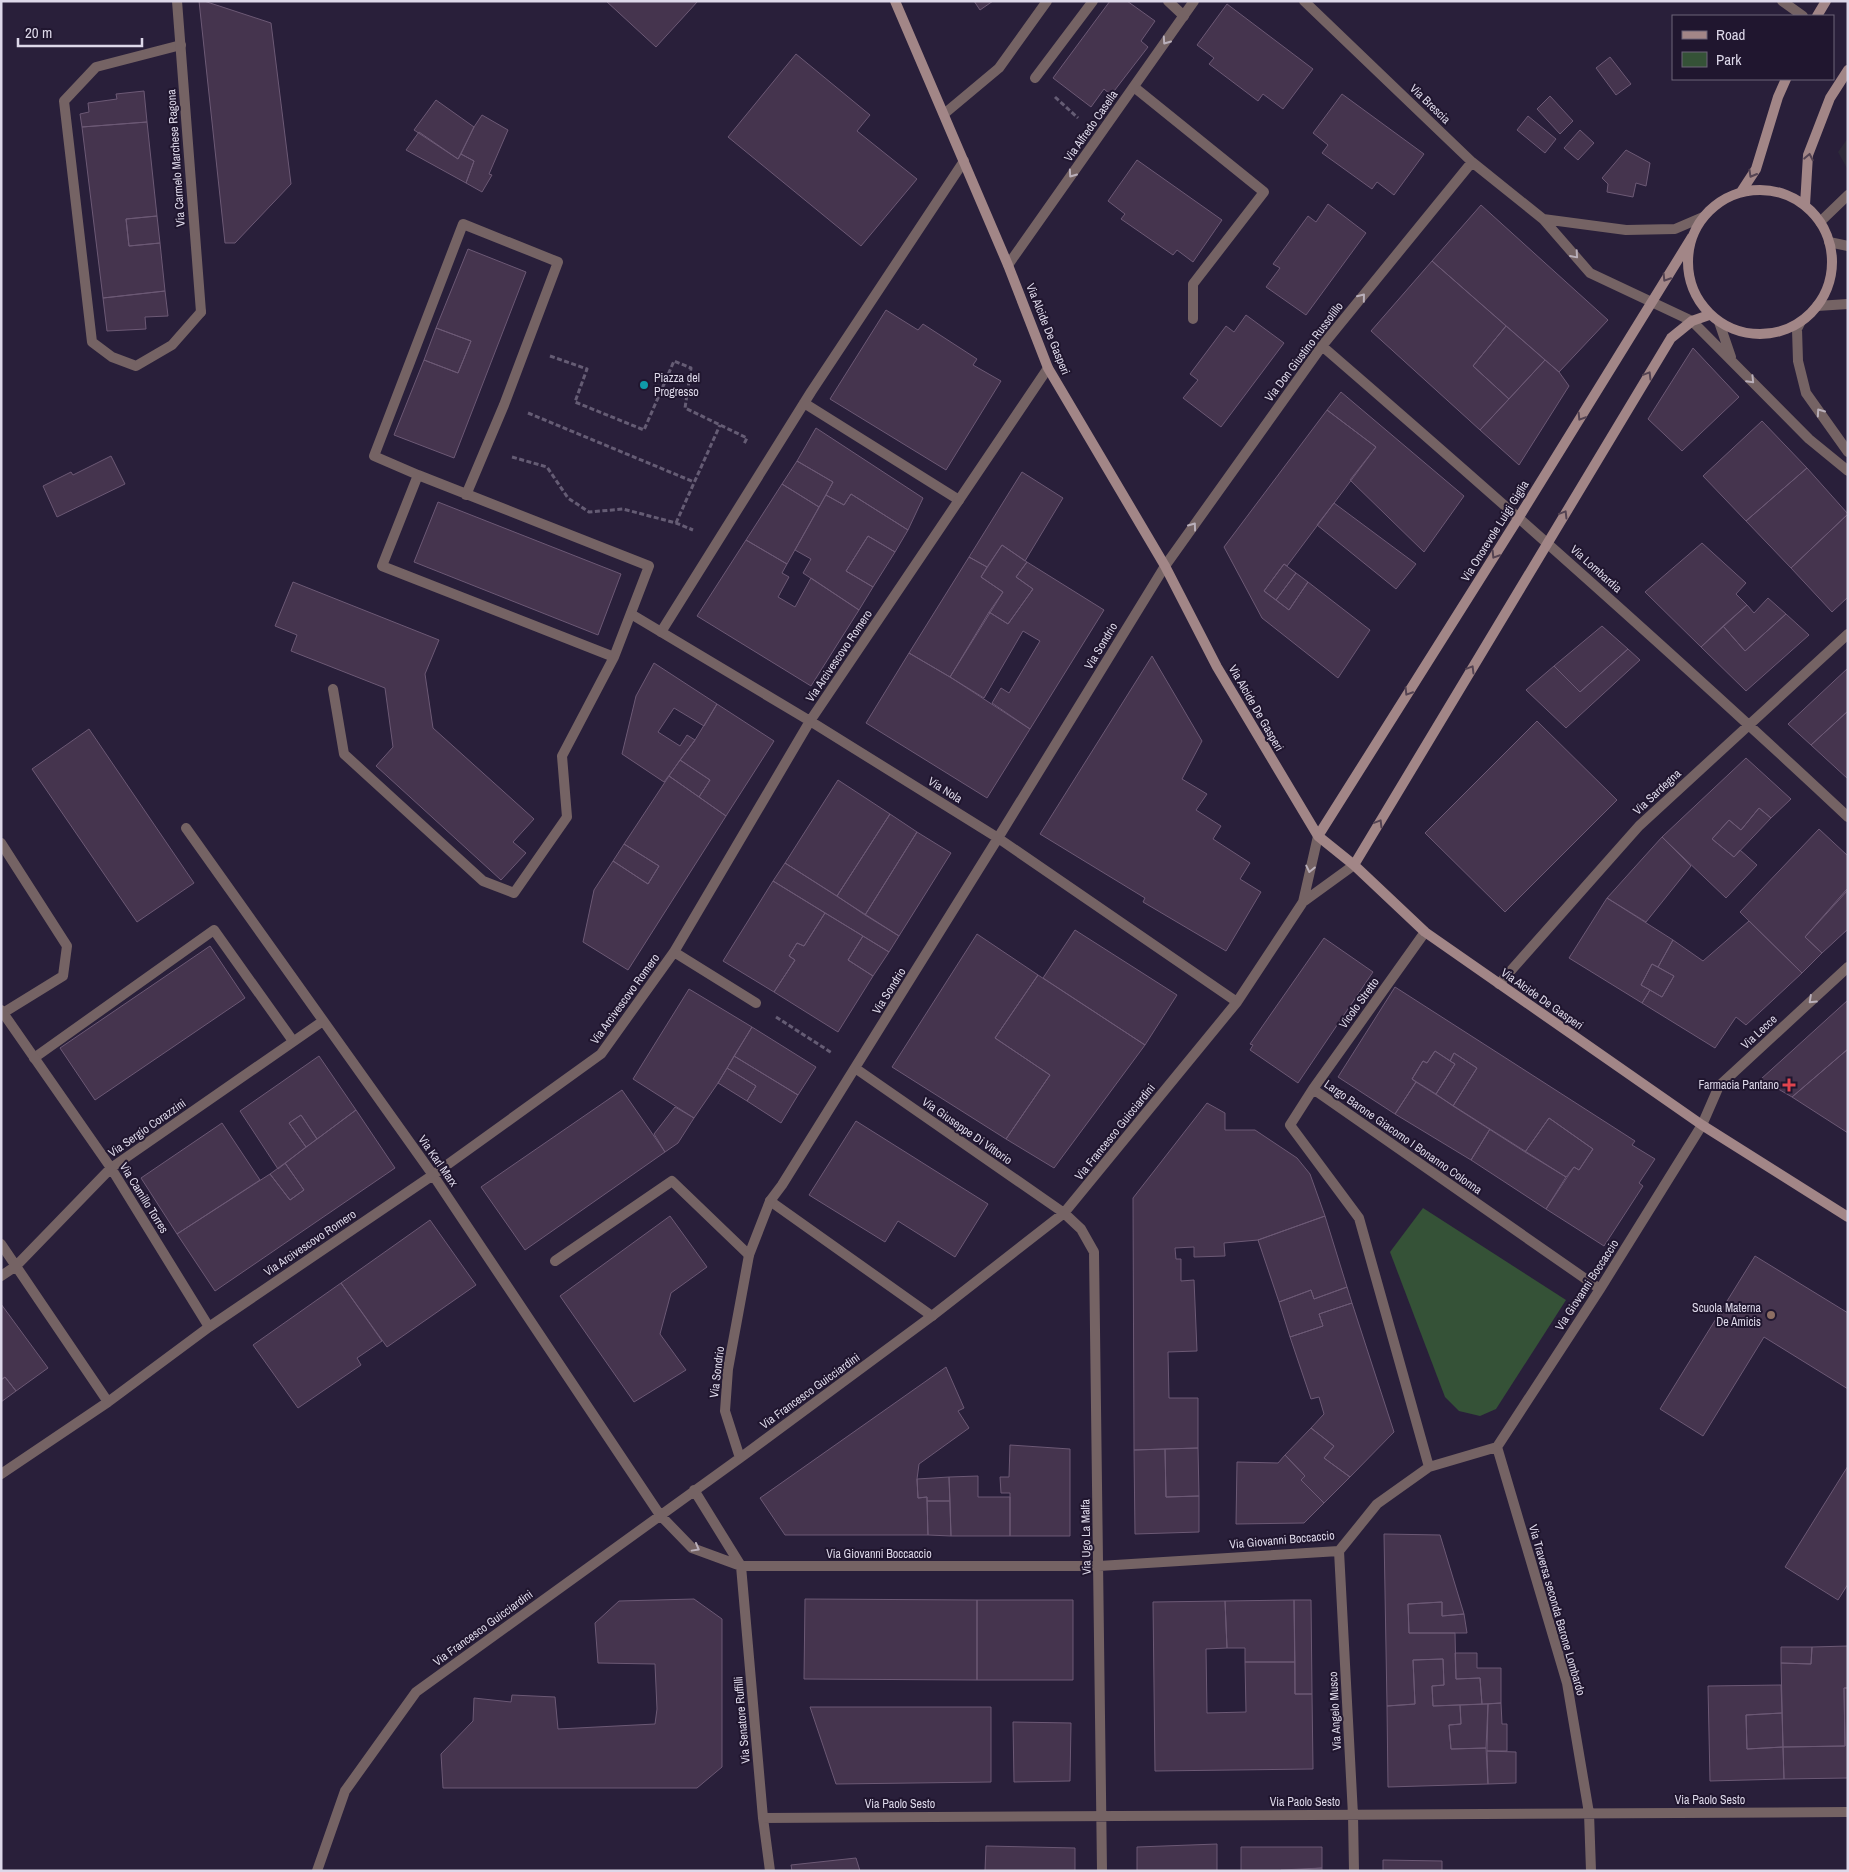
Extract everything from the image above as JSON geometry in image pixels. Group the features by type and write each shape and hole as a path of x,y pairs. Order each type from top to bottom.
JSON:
{"main road":[{"name":"Via Alcide De Gasperi","path":"895,1 1008,265 1048,368 1165,566 1218,667 1318,836 1354,865 1425,932 1702,1125 1848,1217"},
{"path":"1818,15 1826,1"},
{"path":"1804,205 1808,155 1830,98 1848,70"},
{"path":"1741,192 1756,169 1778,97 1786,80"},
{"path":"1763,190 1785,194 1804,205 1820,222 1829,242 1832,264 1828,287 1817,306 1800,323 1780,331 1759,335 1738,331 1719,322 1710,315 1699,302 1691,286 1688,262 1692,237 1703,217 1720,202 1741,192 1763,190"},
{"name":"Via Onorevole Luigi Giglia","path":"1318,836 1519,517 1692,237"},
{"path":"1354,865 1671,338 1692,321 1710,315"}],"street":[{"name":"Via Carmelo Marchese Ragona","path":"177,1 201,312 172,345 136,366 112,356 92,342 64,101 96,67 180,45"},
{"path":"944,114 999,68 1047,1"},
{"path":"1035,78 1093,1"},
{"path":"1168,1 1184,16"},
{"name":"Via Alfredo Casella","path":"1008,265 1194,1"},
{"name":"Via Brescia","path":"1304,1 1472,162 1543,219 1590,273 1692,321 1809,439 1848,471"},
{"path":"1782,1 1802,15"},
{"path":"1134,87 1264,192 1193,284 1193,320"},
{"path":"661,632 804,403 964,161"},
{"name":"Via Don Giustino Russolillo","path":"1165,566 1322,346 1472,162"},
{"path":"1820,222 1848,195"},
{"path":"1543,219 1626,230 1676,228 1703,217"},
{"path":"333,690 344,754 483,881 514,893 567,817 562,756 614,657 650,566 466,495 374,456 463,224 558,262 525,353 466,495"},
{"path":"1829,242 1848,246"},
{"path":"1817,306 1848,304"},
{"path":"1719,322 1732,360"},
{"path":"1800,323 1797,329 1798,361 1806,393 1848,452"},
{"name":"Via Lombardia","path":"1322,346 1547,542 1848,817"},
{"name":"Via Arcivescovo Romero","path":"1,1474 108,1402 209,1327 433,1175 601,1054 674,952 810,721 1048,368"},
{"path":"804,403 959,500"},
{"path":"418,475 382,566 614,657"},
{"name":"Via Sondrio","path":"740,1458 726,1411 728,1369 749,1255 770,1201 856,1068 1165,566"},
{"name":"Via Nola","path":"630,614 810,721 998,838 1237,1002"},
{"name":"Via Sardegna","path":"1499,984 1639,826 1848,634"},
{"name":"Via Karl Marx","path":"186,828 433,1175 660,1515 692,1548 741,1566"},
{"path":"1303,902 1318,836"},
{"path":"1,843 67,946 63,976 2,1012"},
{"path":"1303,902 1354,865"},
{"name":"Via Francesco Guicciardini","path":"317,1871 345,1791 416,1692 740,1458 932,1316 1064,1213 1237,1002 1303,902"},
{"path":"34,1058 214,930 293,1041"},
{"name":"Vicolo Stretto","path":"1312,1089 1425,932"},
{"path":"674,952 756,1003"},
{"name":"Via Lecce","path":"1702,1125 1719,1086 1848,967"},
{"name":"Via Camillo Torres","path":"2,1012 111,1168 209,1327"},
{"name":"Via Sergio Corazzini","path":"1,1276 16,1266 111,1168 323,1021"},
{"name":"Via Giuseppe Di Vittorio","path":"856,1068 1064,1213"},
{"name":"Largo Barone Giacomo I Bonanno Colonna","path":"1429,1467 1359,1218 1290,1125 1312,1089 1600,1289"},
{"name":"Via Giovanni Boccaccio","path":"741,1566 1100,1566 1339,1551 1377,1504 1429,1467 1497,1447 1600,1289 1702,1125"},
{"path":"555,1261 672,1181 749,1255"},
{"path":"770,1201 932,1316"},
{"name":"Via Ugo La Malfa","path":"1064,1213 1081,1229 1094,1252 1100,1566 1102,1871"},
{"path":"1,1244 108,1402"},
{"name":"Via Traversa seconda Barone Lombardo","path":"1497,1447 1567,1683 1589,1813 1591,1871"},
{"path":"694,1490 741,1566"},
{"name":"Via Angelo Musco","path":"1339,1551 1353,1814 1354,1871"},
{"name":"Via Senatore Ruffilli","path":"741,1566 763,1818 770,1871"},
{"name":"Via Paolo Sesto","path":"763,1818 1848,1812"}],"path":[{"path":"1035,78 1098,137"},
{"path":"525,353 555,356 587,369 575,402 644,430 674,361 691,368 685,408 747,438 742,447"},
{"path":"504,405 532,414 694,482"},
{"path":"676,523 720,424"},
{"path":"486,446 515,458 547,467 568,498 589,512 623,509 676,523 699,532"},
{"path":"756,1003 856,1068"}],"shaded area":[{"path":"1848,138 1848,170 1838,152"}],"green space":[{"path":"1423,1208 1566,1300 1496,1409 1480,1416 1459,1411 1445,1397 1390,1252"}],"building":[{"path":"199,1 271,23 291,184 235,243 225,243"},
{"path":"606,1 698,1 656,47"},
{"path":"974,1 993,1 980,10"},
{"path":"1110,1 1127,1 1155,21 1141,41 1148,47 1111,95 1104,89 1091,107 1053,78"},
{"path":"1227,4 1313,69 1283,109 1263,94 1258,101 1209,64 1214,58 1197,45"},
{"path":"796,54 870,115 857,131 917,179 861,246 728,137"},
{"path":"1610,57 1631,84 1616,95 1596,68"},
{"path":"144,91 147,122 82,127 80,114 89,112 88,103 117,99 116,94"},
{"path":"1342,94 1424,154 1394,195 1377,182 1372,189 1322,153 1328,145 1313,133"},
{"path":"1550,96 1573,121 1560,134 1537,109"},
{"path":"436,100 474,127 458,159 414,130"},
{"path":"482,115 508,130 489,174 492,175 482,192 466,183 474,161 461,154"},
{"path":"1528,116 1556,139 1545,153 1517,130"},
{"path":"147,122 157,216 126,219 129,246 160,243 165,291 103,298 82,127"},
{"path":"1580,130 1594,143 1578,160 1564,148"},
{"path":"419,132 458,159 461,154 474,161 466,183 406,150"},
{"path":"1626,150 1650,163 1646,186 1636,183 1633,197 1607,192 1608,184 1602,178"},
{"path":"1137,160 1222,220 1193,262 1177,250 1173,255 1121,219 1125,214 1108,201"},
{"path":"1328,204 1366,233 1306,315 1266,287 1280,268 1273,264 1308,216 1316,222"},
{"path":"1481,205 1608,320 1559,372 1432,261"},
{"path":"157,216 160,243 129,246 126,219"},
{"path":"468,249 526,272 454,458 394,435 424,360 458,373 471,341 436,328"},
{"path":"1432,261 1506,326 1473,366 1509,399 1480,430 1371,331"},
{"path":"165,291 168,316 145,317 146,329 107,331 103,298"},
{"path":"886,310 918,330 923,324 977,359 973,365 1001,381 946,470 830,399"},
{"path":"1246,315 1284,343 1221,427 1183,398 1198,380 1190,374 1226,326 1234,332"},
{"path":"1506,326 1545,360 1509,399 1473,366"},
{"path":"436,328 471,341 458,373 424,360"},
{"path":"1693,348 1739,397 1682,451 1648,419"},
{"path":"1545,360 1559,372 1569,386 1519,465 1480,430"},
{"path":"1341,392 1464,496 1424,552 1350,480 1376,447 1327,410"},
{"path":"1327,410 1376,447 1287,566 1284,564 1264,591 1289,610 1308,582 1370,630 1338,678 1262,618 1224,547"},
{"path":"1762,421 1807,468 1746,521 1703,476"},
{"path":"816,428 923,498 908,530 851,494 844,505 826,495 833,482 797,461"},
{"path":"111,456 125,484 57,517 43,486 71,472 73,475"},
{"path":"797,461 833,482 819,507 782,484"},
{"path":"1807,468 1848,514 1791,568 1746,521"},
{"path":"1022,472 1063,498 1025,561 1002,545 987,567 969,557"},
{"path":"782,484 819,507 787,564 746,540"},
{"path":"851,494 908,530 895,552 868,536 846,571 873,587 859,610 803,573 811,559 795,550 826,495 844,505"},
{"path":"438,502 621,574 598,635 414,562"},
{"path":"1334,503 1416,564 1396,589 1317,525"},
{"path":"1848,514 1848,597 1832,612 1791,568"},
{"path":"868,536 895,552 873,587 846,571"},
{"path":"746,540 787,564 782,573 789,577 778,597 795,607 811,578 859,610 811,686 697,616"},
{"path":"1702,543 1746,583 1736,594 1747,605 1701,647 1645,592"},
{"path":"1002,545 1027,562 1016,577 1033,589 1008,624 989,612 1003,592 981,577"},
{"path":"969,557 987,567 981,577 1003,592 950,677 909,653"},
{"path":"1027,562 1104,610 1030,729 992,703 1001,688 1009,693 1040,641 1023,631 984,698 950,677 989,612 1008,624 1033,589 1016,577"},
{"path":"1284,564 1296,573 1276,600 1264,591"},
{"path":"1296,573 1308,582 1289,610 1276,600"},
{"path":"293,582 439,640 425,674 433,728 534,819 513,842 526,853 501,880 376,766 393,747 385,688 291,651 297,635 275,626"},
{"path":"1768,598 1786,614 1745,651 1723,626 1747,605 1754,613"},
{"path":"1786,614 1809,635 1746,691 1701,647 1723,626 1745,651"},
{"path":"1602,626 1628,649 1580,692 1554,666"},
{"path":"1628,649 1640,660 1566,728 1526,690 1554,666 1580,692"},
{"path":"909,653 1030,729 987,798 866,723"},
{"path":"1152,656 1202,741 1182,779 1207,794 1196,810 1221,826 1213,839 1250,863 1240,879 1261,892 1226,951 1143,902 1145,898 1040,834"},
{"path":"654,663 717,704 704,726 674,708 658,732 680,746 687,735 695,740 664,782 622,754 636,696"},
{"path":"1848,668 1848,711 1811,745 1788,724"},
{"path":"717,704 774,741 726,816 699,797 710,780 680,760"},
{"path":"1848,711 1848,779 1811,745"},
{"path":"1537,721 1617,800 1505,912 1425,833"},
{"path":"89,729 194,883 137,922 32,769"},
{"path":"1746,758 1791,799 1771,818 1759,808 1741,830 1729,820 1712,839 1734,857 1740,850 1757,865 1726,898 1662,837"},
{"path":"680,760 710,780 699,797 669,776"},
{"path":"669,776 726,816 628,970 583,942 594,890 613,861 648,884 659,866 624,844"},
{"path":"838,780 890,814 837,896 785,863"},
{"path":"1759,808 1771,818 1734,857 1712,839 1729,820 1741,830"},
{"path":"890,814 917,832 865,915 837,896"},
{"path":"1819,829 1848,856 1848,890 1805,937 1822,953 1802,973 1740,912"},
{"path":"917,832 951,853 899,936 865,915"},
{"path":"1662,837 1691,866 1646,922 1607,898"},
{"path":"624,844 659,866 648,884 613,861"},
{"path":"785,863 899,936 889,952 773,881"},
{"path":"773,881 825,913 804,946 797,943 789,956 795,960 774,992 723,961"},
{"path":"1847,889 1848,929 1822,953 1805,937"},
{"path":"1607,898 1673,940 1658,967 1652,964 1641,985 1650,990 1642,1003 1569,958"},
{"path":"825,913 863,936 848,960 873,976 838,1032 774,992 795,960 789,956 797,943 804,946"},
{"path":"1749,921 1802,973 1746,1025 1736,1017 1715,1048 1642,1003 1650,990 1662,997 1674,976 1658,967 1673,940 1703,961"},
{"path":"1075,930 1177,995 1145,1045 1043,978"},
{"path":"977,934 1038,975 995,1038 1050,1075 1006,1139 892,1067"},
{"path":"863,936 889,952 873,976 848,960"},
{"path":"1324,938 1373,972 1298,1083 1250,1050 1253,1045 1250,1044"},
{"path":"210,946 245,998 95,1100 60,1048"},
{"path":"1652,964 1674,976 1662,997 1641,985"},
{"path":"1038,975 1145,1045 1054,1168 1006,1139 1050,1075 995,1038"},
{"path":"1395,987 1635,1141 1632,1145 1655,1159 1639,1183 1643,1186 1604,1246 1546,1209 1574,1167 1579,1170 1593,1149 1549,1118 1525,1152 1453,1106 1477,1068 1454,1053 1450,1061 1435,1051 1427,1063 1423,1061 1412,1079 1416,1082 1395,1114 1338,1077"},
{"path":"689,989 752,1027 694,1118 633,1079"},
{"path":"1848,1000 1848,1049 1792,1097 1761,1079"},
{"path":"752,1027 816,1067 798,1095 734,1056"},
{"path":"1848,1049 1848,1133 1792,1097"},
{"path":"1435,1051 1455,1064 1436,1094 1412,1079 1423,1061 1427,1063"},
{"path":"1454,1053 1477,1068 1453,1106 1436,1094 1455,1064 1450,1061"},
{"path":"319,1056 356,1110 317,1139 301,1115 289,1123 306,1147 278,1169 240,1111"},
{"path":"734,1056 798,1095 781,1123 747,1101 756,1086 727,1068"},
{"path":"727,1068 756,1086 747,1101 718,1083"},
{"path":"1416,1082 1490,1129 1471,1160 1395,1114"},
{"path":"622,1090 665,1152 525,1250 481,1187"},
{"path":"1207,1103 1225,1113 1225,1130 1255,1130 1297,1158 1310,1174 1325,1216 1258,1240 1224,1243 1225,1256 1194,1257 1194,1247 1175,1248 1176,1259 1181,1259 1181,1281 1194,1280 1197,1351 1168,1352 1169,1398 1198,1398 1198,1448 1134,1450 1133,1198"},
{"path":"675,1107 694,1118 678,1143 665,1152 654,1134"},
{"path":"356,1110 395,1168 215,1291 177,1234 270,1174 290,1200 304,1190 285,1163"},
{"path":"301,1115 317,1139 306,1147 289,1123"},
{"path":"1549,1118 1593,1149 1579,1170 1574,1167 1566,1177 1525,1152"},
{"path":"856,1121 988,1204 955,1257 898,1221 885,1242 809,1195"},
{"path":"222,1123 260,1180 177,1234 141,1178"},
{"path":"1490,1129 1566,1177 1546,1209 1471,1160"},
{"path":"285,1163 304,1190 290,1200 270,1174"},
{"path":"670,1216 707,1267 671,1293 660,1334 686,1370 634,1402 560,1296"},
{"path":"1325,1216 1347,1287 1314,1299 1311,1290 1279,1302 1258,1240"},
{"path":"430,1220 476,1285 387,1347 341,1283"},
{"path":"1755,1256 1848,1313 1848,1389 1764,1337 1703,1436 1660,1409"},
{"path":"341,1283 382,1341 357,1358 361,1365 298,1408 253,1345"},
{"path":"1347,1287 1352,1303 1319,1314 1323,1326 1290,1337 1279,1302 1311,1290 1314,1299"},
{"path":"1352,1303 1394,1432 1350,1477 1324,1458 1334,1446 1311,1428 1324,1414 1319,1397 1311,1399 1290,1337 1323,1326 1319,1314"},
{"path":"1,1304 48,1368 16,1391 5,1377 1,1380"},
{"path":"946,1367 964,1408 958,1411 969,1428 919,1464 917,1479 918,1498 927,1497 928,1535 785,1535 760,1498"},
{"path":"5,1377 16,1391 1,1402 1,1380"},
{"path":"1311,1428 1334,1446 1324,1458 1350,1477 1324,1503 1301,1480 1305,1476 1285,1455"},
{"path":"1010,1445 1070,1449 1070,1536 1010,1536 1010,1493 1001,1493 1000,1477 1009,1477"},
{"path":"1198,1448 1199,1496 1166,1497 1165,1449"},
{"path":"1165,1449 1166,1497 1199,1496 1199,1532 1135,1534 1134,1450"},
{"path":"1285,1455 1305,1476 1301,1480 1324,1503 1304,1523 1236,1524 1237,1462 1278,1463"},
{"path":"1848,1466 1848,1584 1838,1600 1785,1567"},
{"path":"978,1476 978,1497 1010,1497 1010,1536 951,1536 949,1477"},
{"path":"949,1477 950,1501 927,1501 927,1497 918,1498 917,1479"},
{"path":"927,1501 950,1501 951,1536 928,1535"},
{"path":"1384,1534 1440,1535 1464,1614 1442,1616 1442,1602 1408,1604 1409,1633 1455,1633 1456,1679 1480,1678 1482,1704 1433,1706 1432,1686 1444,1685 1443,1659 1413,1660 1415,1704 1387,1706"},
{"path":"694,1599 722,1619 722,1767 697,1788 443,1788 441,1754 473,1721 474,1698 511,1702 512,1695 555,1697 558,1729 655,1724 657,1709 655,1664 598,1663 595,1623 619,1601"},
{"path":"805,1599 977,1600 977,1680 804,1679"},
{"path":"977,1600 1073,1600 1073,1680 977,1680"},
{"path":"1294,1600 1295,1662 1245,1662 1245,1648 1227,1648 1225,1601"},
{"path":"1294,1600 1311,1600 1312,1694 1295,1694"},
{"path":"1225,1601 1227,1648 1206,1649 1207,1713 1246,1712 1245,1662 1295,1662 1295,1694 1312,1694 1313,1769 1155,1771 1153,1602"},
{"path":"1442,1602 1442,1616 1464,1614 1467,1633 1409,1633 1408,1604"},
{"path":"1848,1646 1848,1688 1844,1688 1845,1746 1783,1747 1781,1663 1811,1664 1812,1647"},
{"path":"1781,1647 1812,1647 1811,1664 1781,1663"},
{"path":"1455,1653 1477,1653 1477,1668 1501,1668 1501,1703 1482,1704 1480,1678 1456,1679"},
{"path":"1443,1659 1444,1685 1432,1686 1433,1706 1460,1705 1461,1724 1449,1725 1451,1749 1486,1748 1488,1784 1388,1787 1387,1706 1415,1704 1413,1660"},
{"path":"1781,1685 1782,1713 1746,1715 1747,1749 1783,1747 1784,1779 1710,1781 1708,1686"},
{"path":"1844,1688 1848,1688 1848,1778 1784,1779 1783,1747 1845,1746"},
{"path":"1501,1703 1502,1724 1507,1724 1507,1751 1487,1751 1488,1704"},
{"path":"1488,1704 1486,1748 1451,1749 1449,1725 1461,1724 1460,1705"},
{"path":"810,1707 991,1707 991,1782 836,1784"},
{"path":"1782,1713 1783,1747 1747,1749 1746,1715"},
{"path":"1013,1722 1071,1723 1070,1781 1014,1782"},
{"path":"1487,1751 1516,1752 1516,1783 1488,1784"},
{"path":"1217,1844 1217,1871 1137,1871 1137,1847"},
{"path":"986,1846 1075,1848 1075,1871 985,1871"},
{"path":"1241,1847 1322,1847 1322,1868 1241,1871"},
{"path":"856,1858 860,1871 792,1871 791,1865"},
{"path":"1383,1860 1442,1861 1442,1871 1383,1871"},
{"path":"1322,1868 1322,1871 1281,1871 1281,1870"}],"place":[{"name":"Piazza del Progresso","path":"644,385"},
{"name":"Farmacia Pantano","path":"1789,1085"},
{"name":"Scuola Materna De Amicis","path":"1771,1315"}]}
